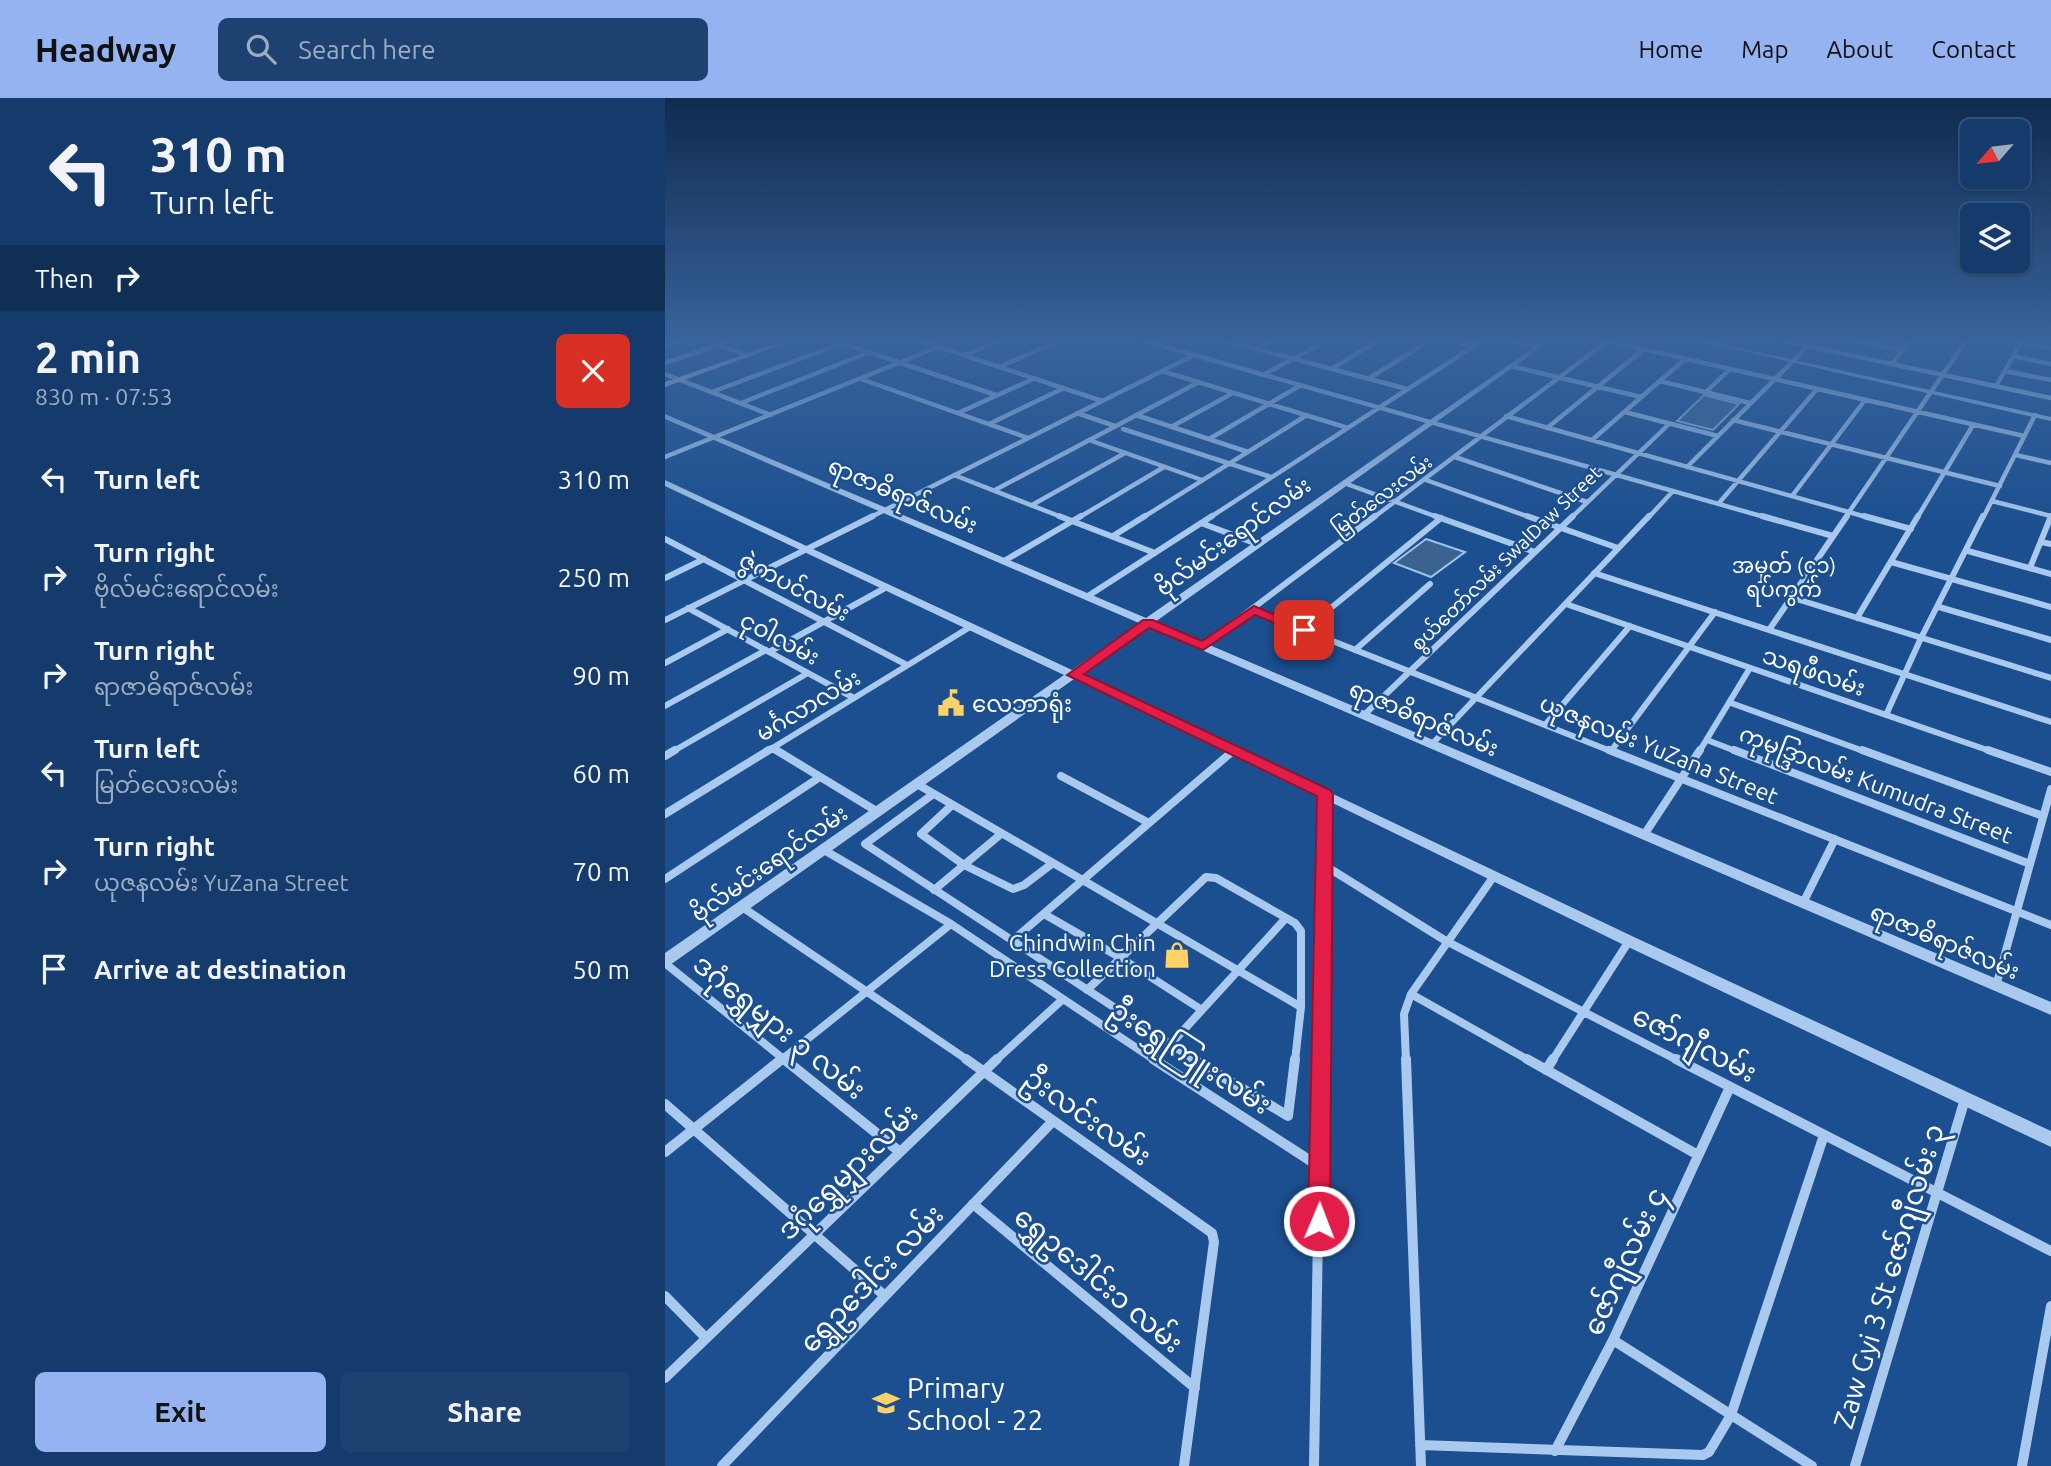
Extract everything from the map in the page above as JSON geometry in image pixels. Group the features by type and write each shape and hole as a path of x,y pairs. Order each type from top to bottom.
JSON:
{"street":[{"path":"741,403 771,415"},
{"path":"665,457 801,403"},
{"path":"929,403 1028,438"},
{"path":"958,413 979,403"},
{"path":"989,424 1033,403"},
{"path":"665,620 1098,403"},
{"path":"995,490 1159,403"},
{"path":"1171,427 1215,403"},
{"path":"1265,403 1348,428"},
{"path":"1365,403 1833,536"},
{"path":"1088,596 1386,403"},
{"name":"ဗိုလ်မင်းရောင်လမ်း","path":"665,962 1457,403"},
{"name":"မြတ်လေးလမ်း","path":"1203,646 1426,480 1524,403"},
{"path":"1547,428 1578,403"},
{"path":"1592,440 1635,403"},
{"path":"1688,467 1750,403"},
{"path":"1719,503 1805,403"},
{"path":"1792,496 1863,403"},
{"path":"1877,403 2025,436"},
{"path":"1769,630 1923,403"},
{"path":"1980,403 2051,419"},
{"path":"1209,439 1269,404"},
{"path":"1625,412 1718,436"},
{"path":"1077,413 1115,426"},
{"path":"1136,415 1248,452"},
{"path":"1113,536 1307,415"},
{"path":"1886,715 1921,638 1968,551 2035,415"},
{"name":"ရာဇာဓိရာဇ်လမ်း","path":"665,416 1088,596 1142,627 1203,646 2051,1009"},
{"path":"1506,416 1911,529"},
{"path":"1734,420 2000,486"},
{"name":"စွယ်တော်လမ်း SwalDaw Street","path":"1364,715 1669,424"},
{"path":"1857,618 1973,425"},
{"path":"1123,429 1271,477"},
{"path":"1089,440 1202,480"},
{"path":"1032,505 1125,453"},
{"path":"2016,455 2051,463"},
{"path":"1455,457 1587,502"},
{"path":"1004,561 1164,467"},
{"path":"954,474 1155,553"},
{"path":"1426,480 1618,548"},
{"path":"665,483 970,627 1082,669 1234,750 1629,941 2051,1139"},
{"path":"1344,483 1535,552"},
{"path":"1432,744 1673,491"},
{"path":"1992,501 2051,516 2030,568"},
{"path":"1304,630 1441,518"},
{"path":"1201,523 1257,544"},
{"name":"ဇွဲကပင်လမ်း","path":"665,539 907,665"},
{"path":"2041,542 2051,544"},
{"path":"1968,551 2051,573"},
{"path":"665,578 704,559"},
{"path":"1891,562 2051,607"},
{"path":"1594,573 2051,722"},
{"path":"1355,650 1430,584"},
{"path":"665,706 885,588"},
{"path":"1790,597 2051,678"},
{"name":"သရဖီလမ်း","path":"1566,604 2051,772"},
{"path":"1939,607 2051,640"},
{"name":"ငုဝါလမ်း","path":"688,608 854,698"},
{"name":"ယုဇနလမ်း YuZana Street","path":"1254,610 2051,925"},
{"path":"1611,751 1715,612"},
{"path":"1545,725 1630,626"},
{"name":"မင်္ဂလာလမ်း","path":"665,814 970,627"},
{"path":"665,663 728,629"},
{"path":"1644,835 1731,703 1750,668"},
{"path":"665,756 808,673"},
{"path":"1731,703 2043,816"},
{"name":"ကုမုဒ္ဒြာလမ်း Kumudra Street","path":"1707,740 2030,864"},
{"path":"772,748 878,812"},
{"path":"1012,941 1234,750"},
{"path":"1061,776 1149,823"},
{"path":"665,879 820,777"},
{"path":"917,784 1301,1007"},
{"path":"1996,986 2051,789"},
{"path":"1314,1466 1325,794"},
{"path":"932,795 865,844 1170,1045 1288,1116 1301,1007 1301,931 1295,923 1216,878 1209,877 1155,924 1087,990"},
{"path":"951,806 921,834 964,865 1013,889 1024,886 1053,863"},
{"path":"934,890 1001,834"},
{"path":"1803,903 1835,839"},
{"name":"ဦးရွှေကြူးလမ်း","path":"824,850 951,923 1062,1000 1320,1167"},
{"name":"ဇော်ဂျီလမ်း","path":"1324,865 1446,941 2051,1251"},
{"path":"1422,1466 1404,1014 1411,994 1494,876"},
{"name":"ဦးလင်းလမ်း","path":"742,907 984,1071 1212,1233 1214,1242 1184,1466"},
{"path":"1044,914 1121,958 1202,1010"},
{"path":"1170,1045 1286,918"},
{"path":"665,1152 951,923"},
{"path":"1546,1070 1629,941"},
{"name":"ဒဂုံရွှေမျှား ၃ လမ်း","path":"665,962 900,1152"},
{"path":"1411,994 1698,1155"},
{"name":"ဒဂုံရွှေမျှားလမ်း","path":"665,1378 984,1071 1062,1000"},
{"name":"ဇော်ဂျီလမ်း ၄","path":"1555,1451 1613,1340 1730,1087"},
{"name":"Zaw Gyi 3 St ဇော်ဂျီလမ်း ၃","path":"1855,1466 1965,1099"},
{"path":"665,1104 885,1296"},
{"name":"ရွှေဥဒေါင်း လမ်း","path":"722,1466 1053,1121"},
{"path":"1420,1445 1703,1455 1709,1452 1731,1415 1824,1135"},
{"name":"ရွှေဥဒေါင်း၁ လမ်း","path":"973,1204 1195,1388"},
{"path":"665,1296 706,1338"},
{"path":"2022,1466 2051,1306"},
{"path":"1613,1340 1812,1466"}],"water":[{"path":"1696,403 1739,404 1713,430 1677,421"},
{"path":"1426,539 1465,552 1431,577 1394,563"}],"place":[{"name":"လေဘာရုံး","path":"951,703"},
{"name":"Chindwin Chin Dress Collection","path":"1177,955"},
{"name":"Primary School - 22","path":"886,1403"}],"district":[{"name":"အမှတ် (၄၁) ရပ်ကွက်","path":"1784,577"}],"route":[{"path":"1304,630 1254,610 1203,646 1148,623 1074,675 1325,794 1319,1221"}]}
